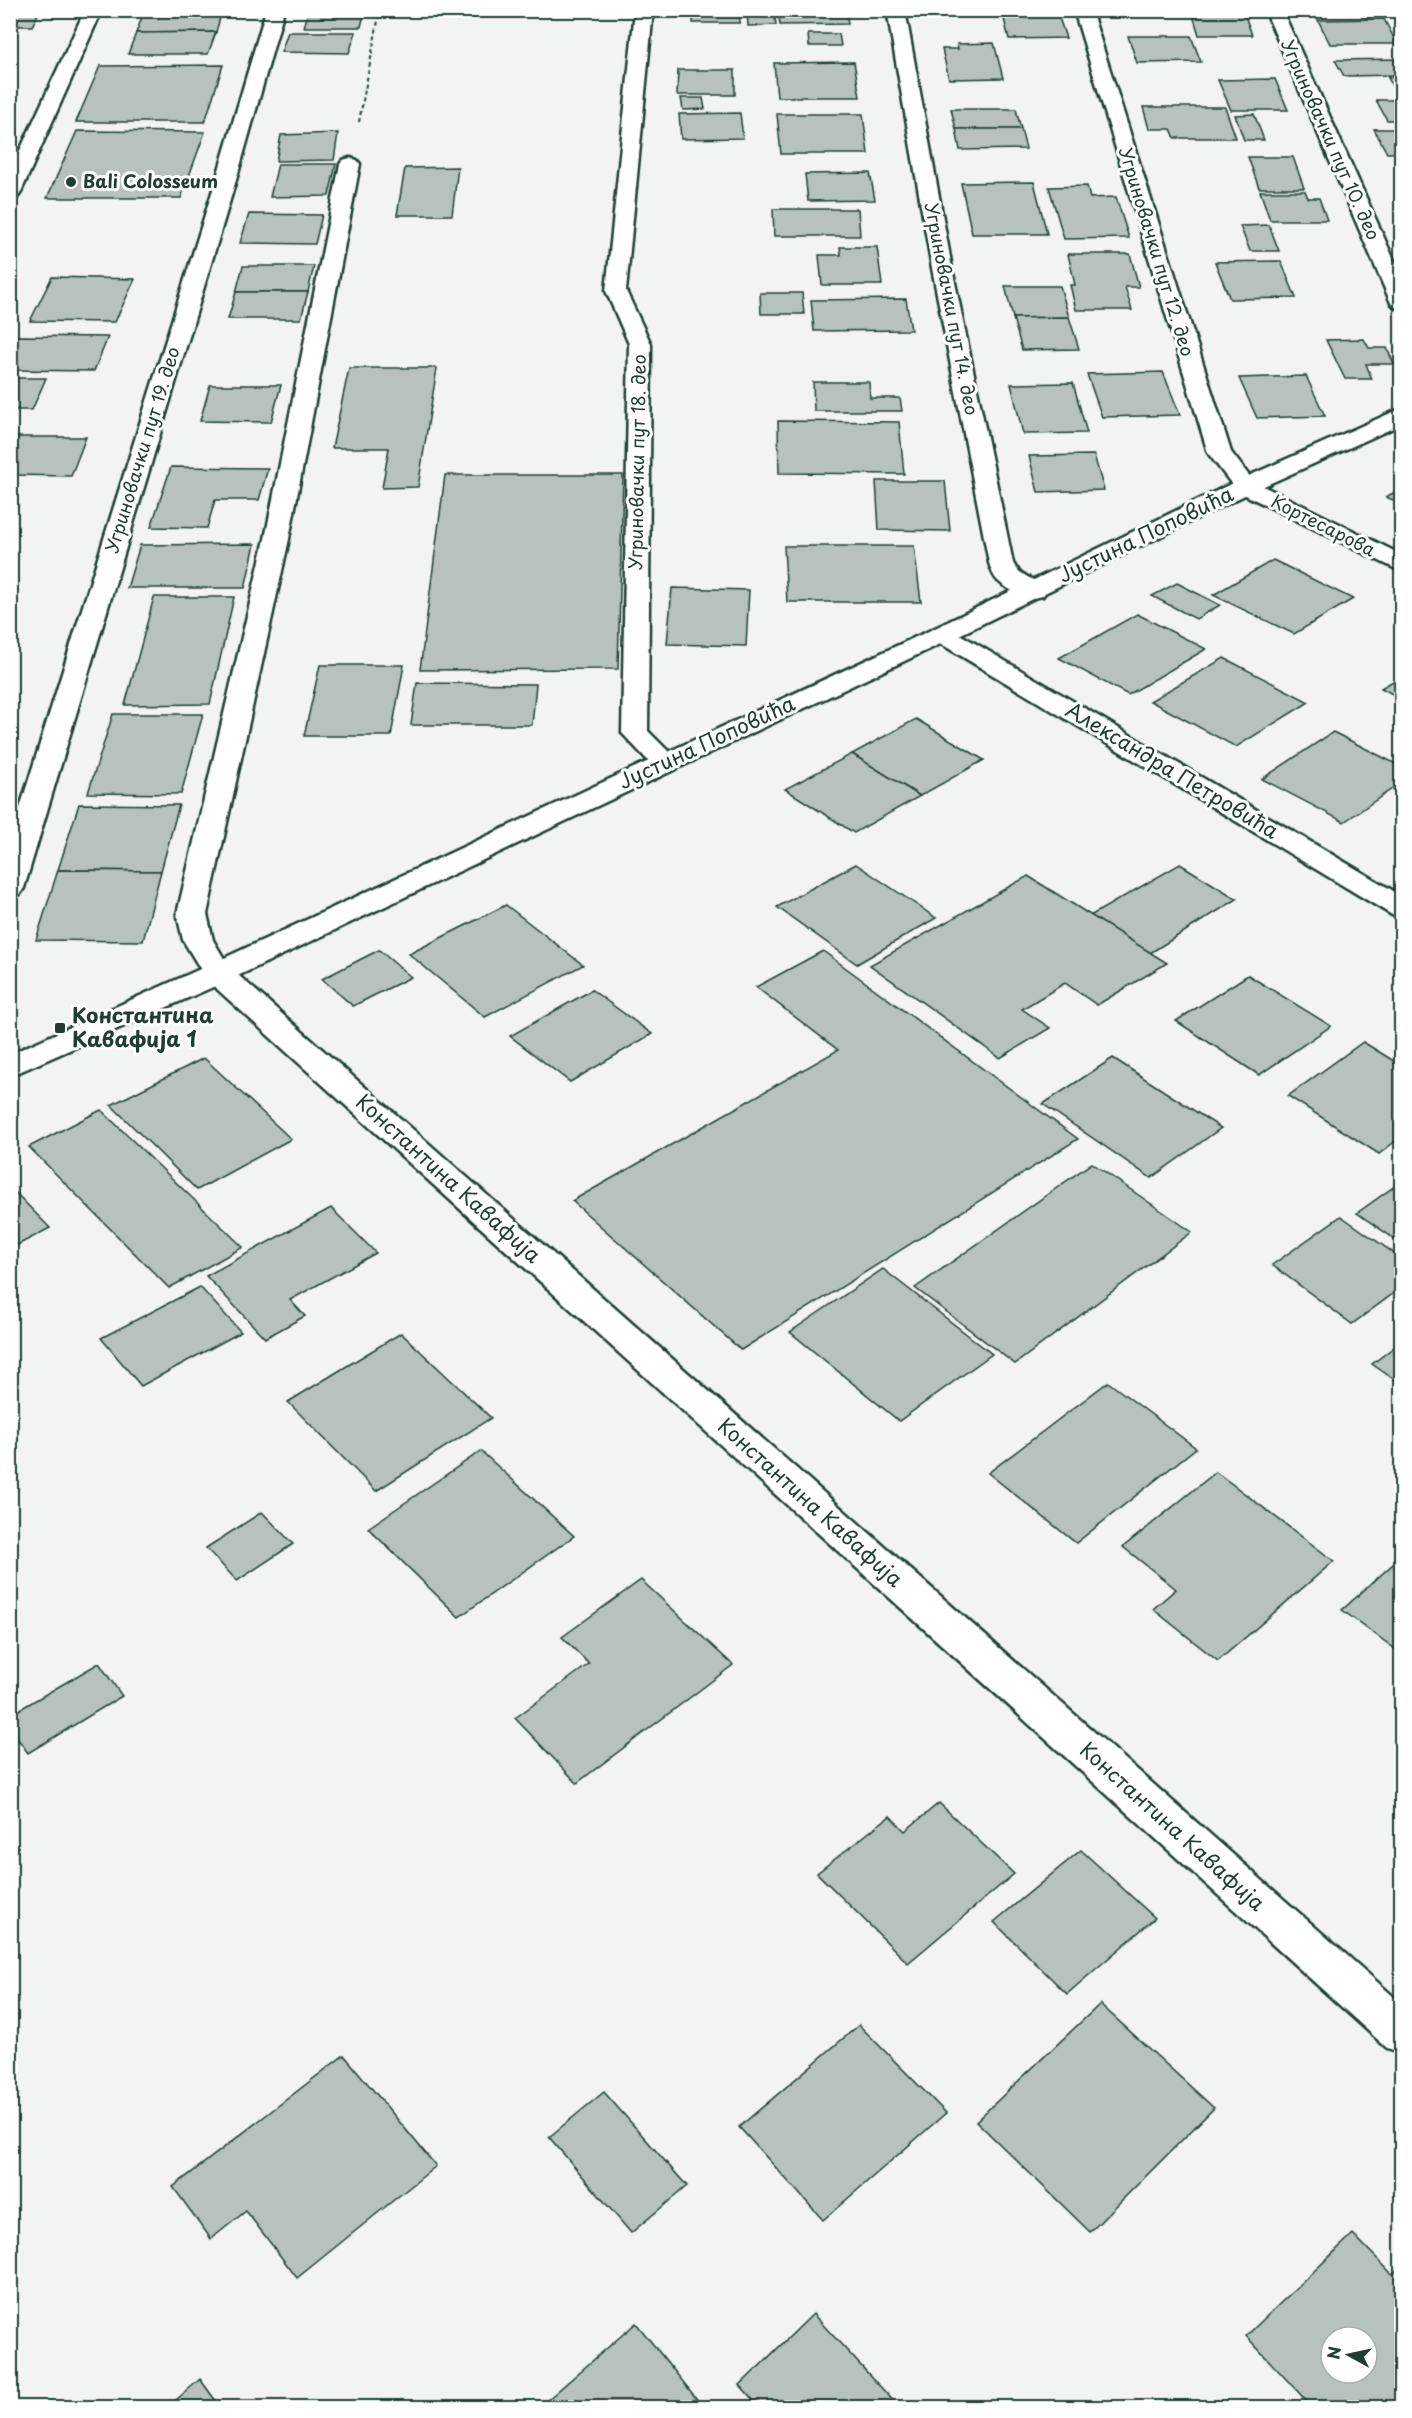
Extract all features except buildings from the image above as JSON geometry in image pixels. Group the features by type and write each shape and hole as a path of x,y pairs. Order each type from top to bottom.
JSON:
{"street":[{"path":"10,194 94,10"},
{"name":"Угриновачки пут 19. део","path":"10,888 229,170 275,10"},
{"name":"Угриновачки пут 18. део","path":"644,10 615,291 640,344 635,734 666,763"},
{"name":"Угриновачки пут 14. део","path":"896,10 942,268 1001,563 1006,575 1034,591"},
{"name":"Угриновачки пут 12. део","path":"1082,10 1208,418 1220,453 1245,486"},
{"name":"Угриновачки пут 10. део","path":"1273,10 1401,303"},
{"name":"Константина Кавафија","path":"350,164 277,539 192,914 198,940 218,973 1401,2033"},
{"name":"Јустина Поповића","path":"10,1066 218,973 1034,591 1245,486 1401,415"},
{"name":"Кортесарова","path":"1245,486 1401,565"},
{"name":"Александра Петровића","path":"942,634 1401,909"}],"path":[{"path":"350,164 380,10"}],"place":[{"name":"Bali Colosseum","path":"71,182"},
{"name":"Константина Кавафија 1","path":"60,1028"}]}
